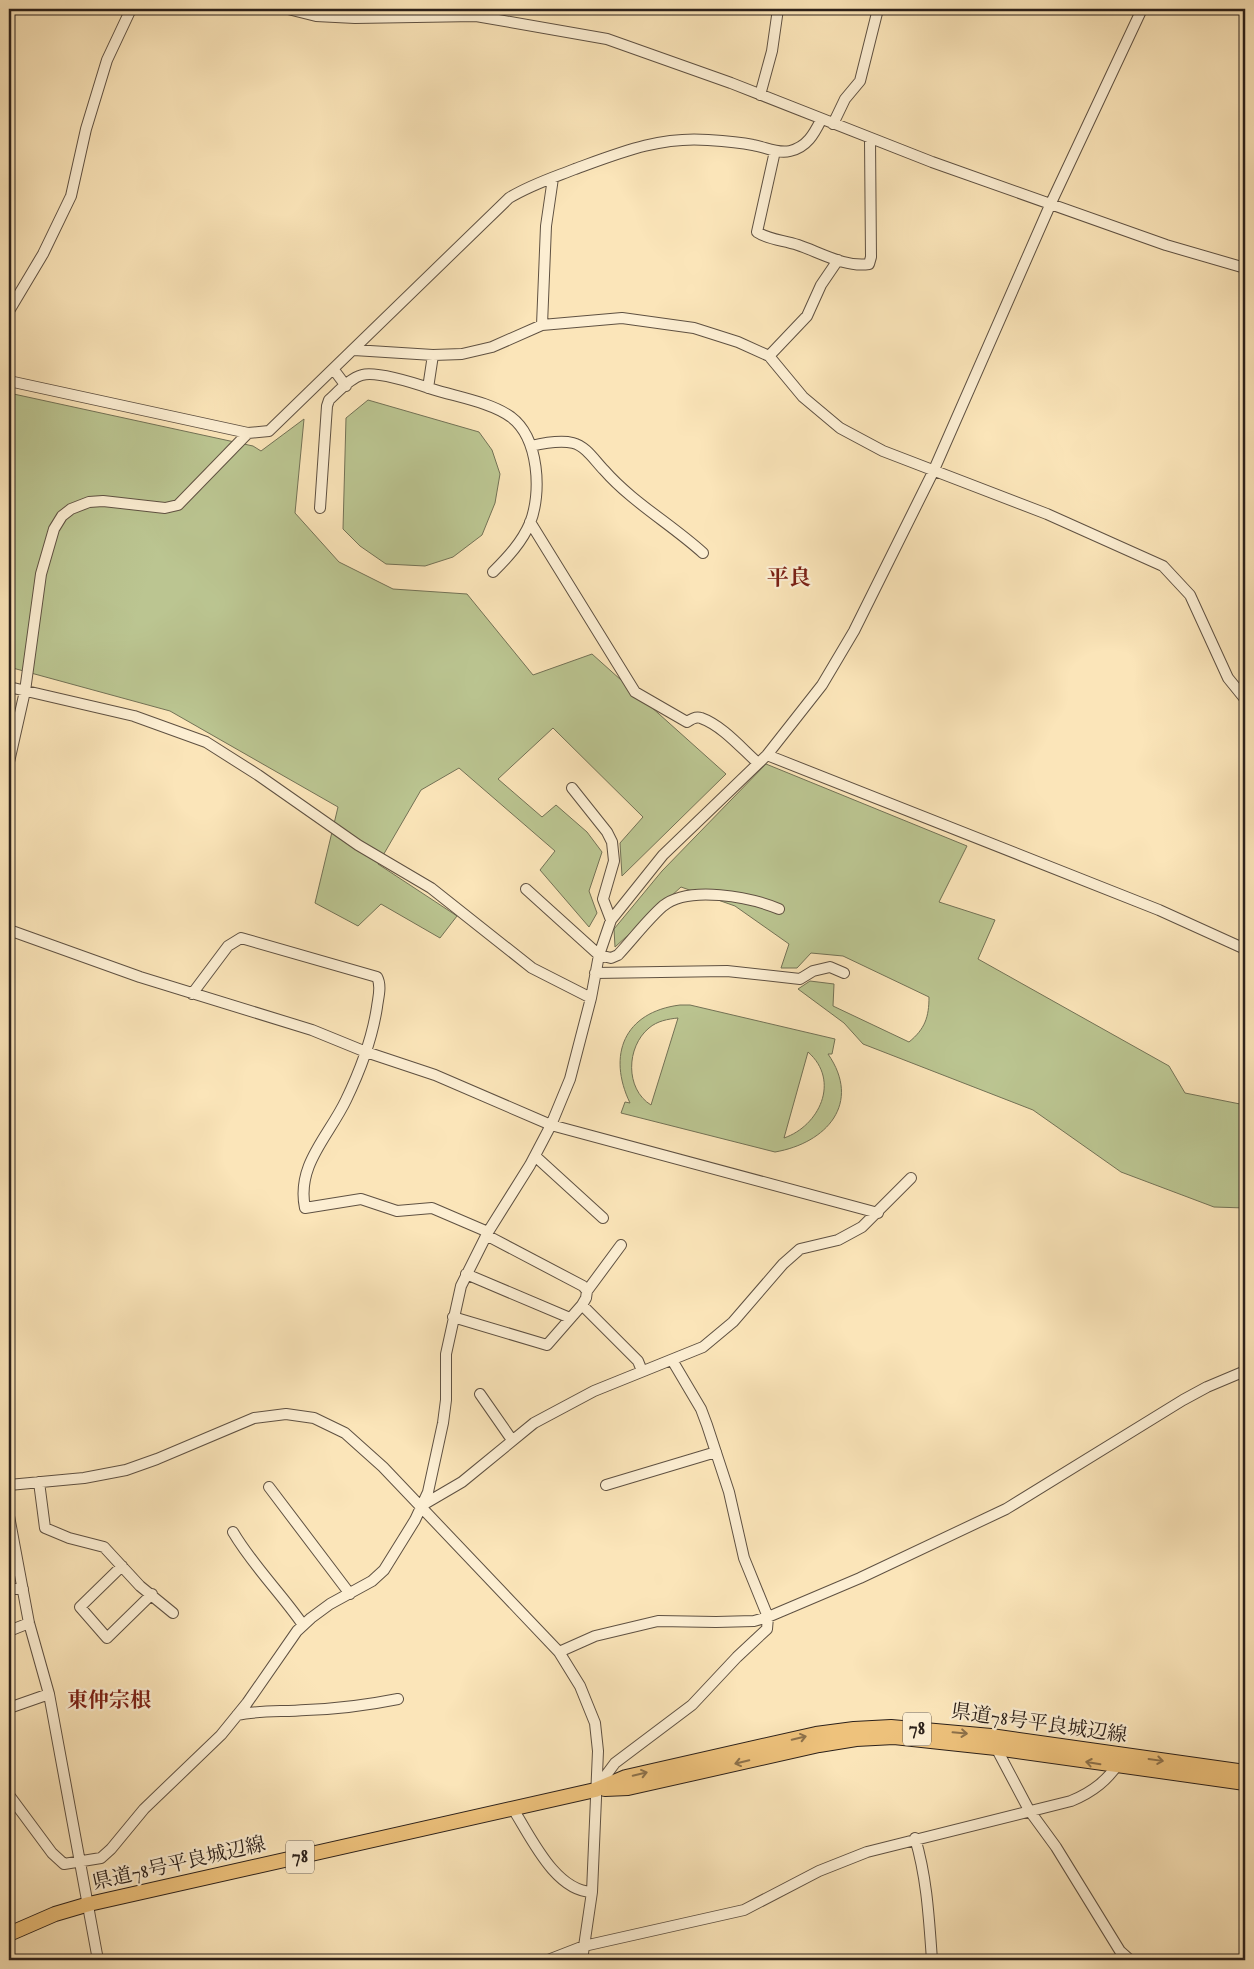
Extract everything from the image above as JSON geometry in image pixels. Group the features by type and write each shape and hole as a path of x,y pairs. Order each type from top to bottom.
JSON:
{"main road":[{"name":"県道78号平良城辺線","path":"9,1934 55,1914 89,1904 594,1790 628,1788 819,1745 856,1740 894,1738 993,1742 1120,1761 1245,1783"},
{"name":"県道78号平良城辺線","path":"1120,1761 1245,1772"}],"street":[{"path":"9,311 44,254 71,196 86,129 104,68 131,9"},
{"path":"288,9 316,16 355,18 476,16 608,39 644,50 760,94 870,140 1166,245 1245,268"},
{"path":"760,94 772,51 778,9"},
{"path":"833,124 845,99 860,81 878,9"},
{"path":"9,1795 52,1853 64,1864 101,1858 111,1849 144,1809 208,1749 237,1715 284,1648 303,1625 330,1604 372,1582 384,1570 415,1520 428,1492 446,1400 446,1354 453,1317 466,1274 487,1234 535,1156 551,1125 570,1080 591,998 599,955 611,920 662,855 767,755 822,685 854,631 933,472 1051,203 1142,9"},
{"path":"9,381 248,433 269,431 334,370 377,324 509,198 526,188 623,151 669,140 692,138 726,141 776,151 790,151 805,144 814,134 821,120"},
{"path":"776,151 757,232 763,236 796,244 838,260 869,264 870,140"},
{"path":"542,325 546,226 553,178"},
{"path":"769,356 807,316 821,285 838,260"},
{"path":"354,350 433,356 462,354 492,347 542,325 622,318 694,328 738,342 769,356 804,397 840,428 882,451 1047,514 1163,566 1190,595 1228,678 1245,699"},
{"path":"428,388 433,356"},
{"path":"334,370 346,386"},
{"path":"320,508 327,406 329,400 364,374 428,388 504,413 520,426 531,446 537,475 530,522 510,556 494,572"},
{"path":"9,762 25,691 41,574 54,529 62,516 71,509 89,502 103,501 165,508 178,505 248,433"},
{"path":"531,446 546,443 572,443 582,447 620,487 681,533 703,553"},
{"path":"530,522 635,692 687,722 696,717 701,718 718,728 758,763"},
{"path":"9,687 134,716 206,742 250,770 358,845 431,888 532,968 591,998"},
{"path":"767,755 1122,895 1245,949"},
{"path":"572,788 608,832 612,842 614,861 603,899 611,920"},
{"path":"526,889 599,955 611,958 618,955 663,906 675,899 689,895 735,897 763,902 779,909"},
{"path":"9,930 192,994 261,1013 435,1075 551,1125 878,1213"},
{"path":"192,994 228,946 241,938 377,977 379,991 374,1028 344,1103 308,1166 303,1190 305,1208 361,1199 397,1211 432,1208 487,1234 583,1286 587,1291"},
{"path":"596,973 726,971 800,979 813,971 830,967 844,972"},
{"path":"535,1156 603,1218"},
{"path":"420,1506 462,1482 534,1423 574,1401 703,1347 734,1322 783,1264 800,1249 838,1240 862,1227 911,1178"},
{"path":"453,1317 547,1345 582,1305 587,1291 621,1245"},
{"path":"466,1274 570,1318"},
{"path":"582,1305 638,1361 642,1371"},
{"path":"594,1790 615,1763 692,1705 737,1657 767,1629 768,1617 744,1558 730,1492 701,1409 672,1360"},
{"path":"560,1652 595,1636 658,1621 754,1621 768,1617 860,1578 1006,1509 1191,1396 1245,1371"},
{"path":"480,1394 512,1440"},
{"path":"9,1485 84,1478 126,1470 158,1459 254,1418 286,1414 314,1418 345,1433 383,1467 440,1529 560,1652 580,1686 595,1723 598,1751 594,1790 592,1892 582,1960"},
{"path":"606,1485 716,1452"},
{"path":"38,1482 45,1528 69,1538 104,1547 140,1586 173,1613"},
{"path":"269,1487 350,1594"},
{"path":"9,1516 29,1623 50,1694 98,1960"},
{"path":"233,1532 254,1564 303,1625"},
{"path":"122,1566 80,1607 107,1638 152,1594"},
{"path":"9,1589 23,1589"},
{"path":"9,1631 29,1623"},
{"path":"9,1708 50,1694"},
{"path":"237,1715 258,1710 306,1710 348,1707 398,1699"},
{"path":"993,1742 1029,1810 1056,1847 1120,1951 1130,1960"},
{"path":"548,1960 584,1946 744,1910 847,1858 915,1838 1071,1801 1087,1794 1110,1776 1120,1761"},
{"path":"513,1809 553,1872 583,1892 592,1892"},
{"path":"915,1838 921,1858 932,1960"}],"green space":[{"path":"9,393 253,446 261,451 304,419 295,513 339,562 393,589 467,594 533,675 592,654 726,774 622,876 620,843 643,817 553,728 498,779 542,817 556,805 587,832 602,852 589,891 597,913 589,927 540,870 555,851 459,768 421,790 378,864 457,916 440,938 381,904 358,926 315,903 338,807 170,711 9,667"},
{"path":"368,400 479,432 492,450 500,474 495,503 482,535 453,557 425,566 386,564 360,546 343,529 346,418"},
{"path":"766,764 967,846 939,902 995,920 978,959 1169,1066 1185,1093 1245,1105 1245,1208 1214,1207 1121,1172 1033,1110 863,1044 844,1023 798,989 810,981 834,984 833,1006 909,1042 919,1032 925,1022 929,997 843,956 811,953 797,968 781,968 789,944 735,906 681,887 615,947 614,929 662,871"},
{"path":"690,1005 835,1039 832,1054 828,1054 838,1072 841,1089 840,1104 834,1118 824,1130 810,1140 775,1152 621,1113 625,1102 630,1103 623,1085 620,1068 621,1053 625,1039 634,1026 645,1017 661,1009","holes":["678,1018 651,1105 636,1089 633,1079 633,1056 636,1046 641,1036 649,1028 663,1021","808,1052 818,1064 823,1076 824,1089 821,1101 816,1113 807,1124 784,1138"]}],"district":[{"name":"平良","path":"789,579"},
{"name":"東仲宗根","path":"109,1701"}]}
